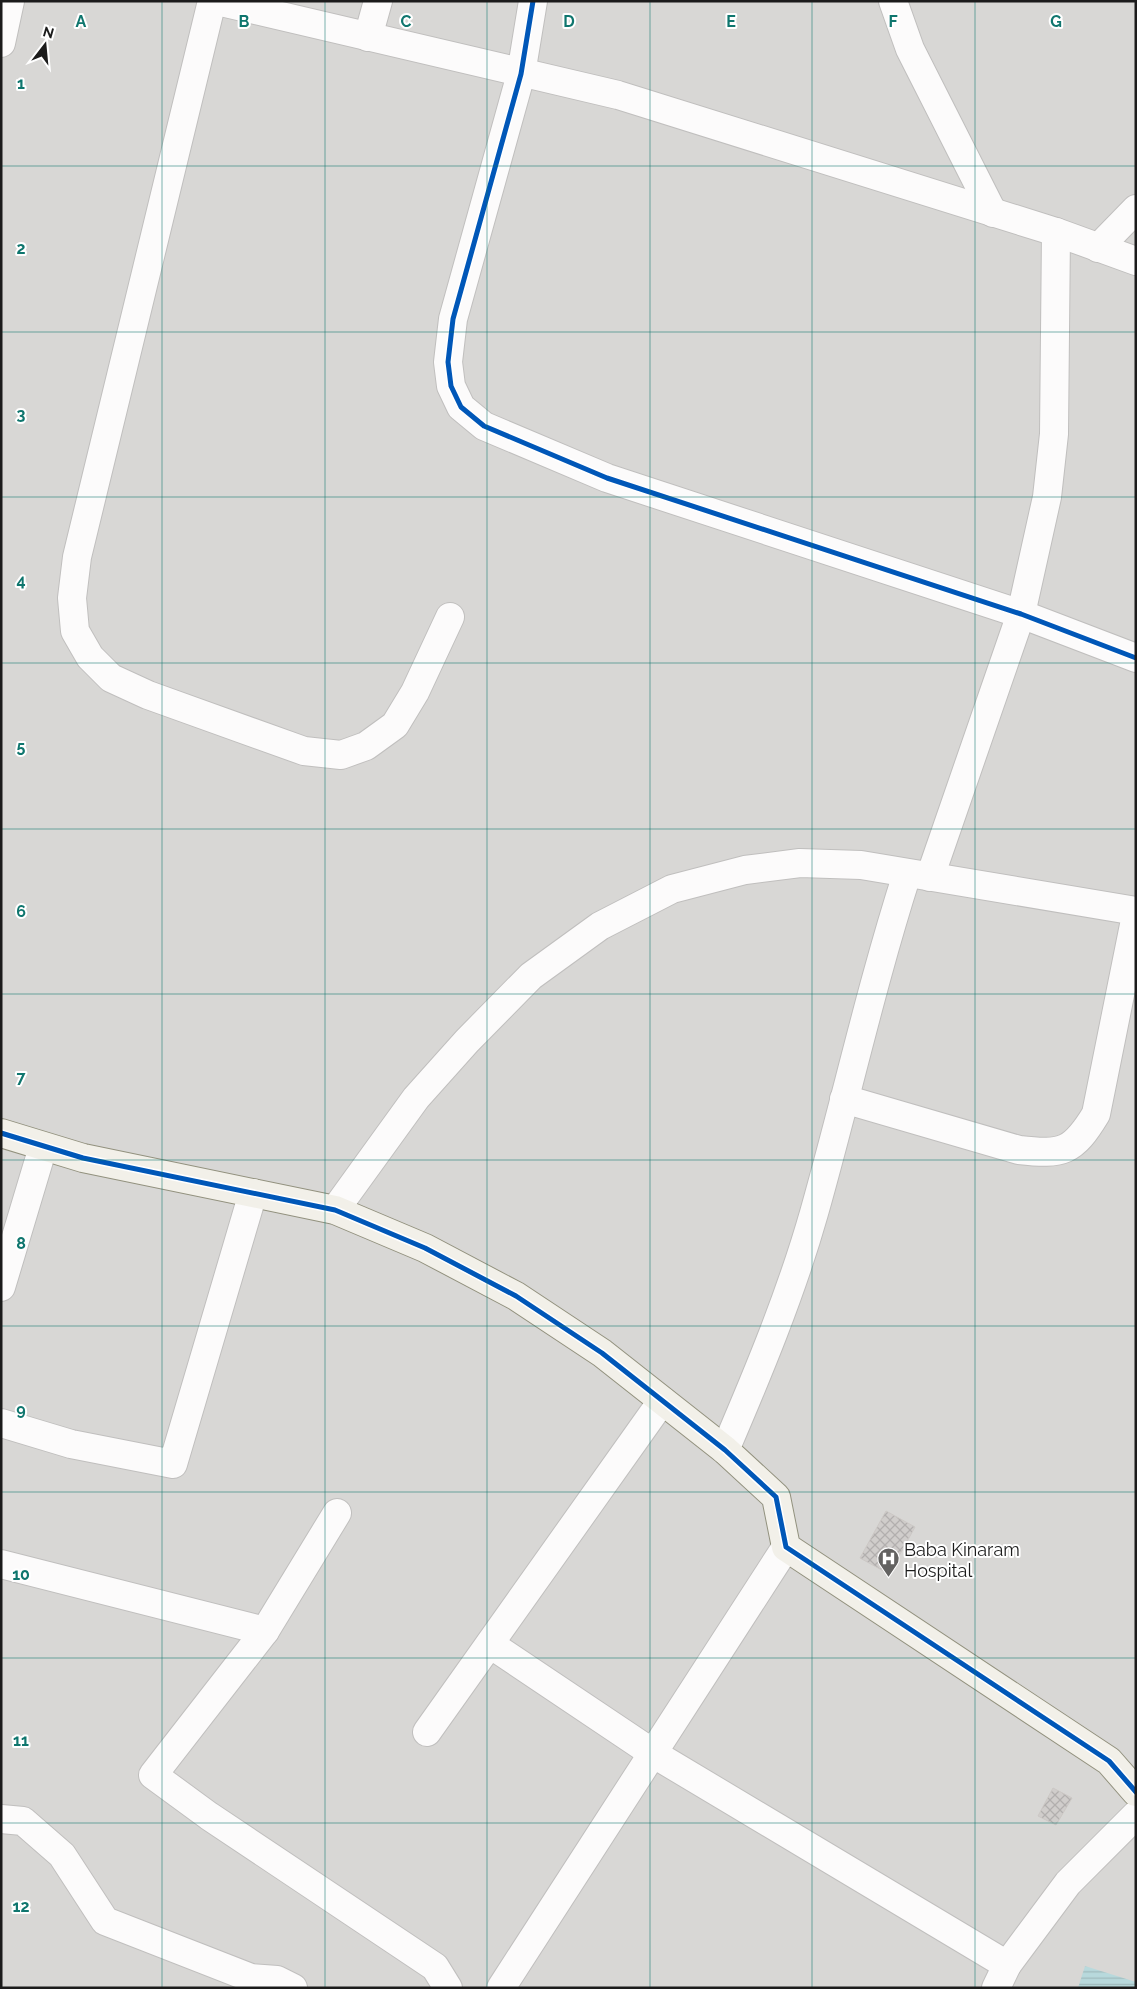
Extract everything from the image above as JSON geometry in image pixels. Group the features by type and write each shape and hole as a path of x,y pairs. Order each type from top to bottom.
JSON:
{"street":[{"path":"1,43 10,1"},
{"path":"212,1 77,557 72,598 75,631 90,657 111,678 148,695 304,751 341,755 366,746 395,725 414,692 450,617"},
{"path":"217,1 521,74 618,95 1056,232 1136,261"},
{"path":"368,37 378,1"},
{"path":"533,1 521,74 453,319 448,362 451,386 460,407 484,426 607,478 1021,614 1136,658"},
{"path":"893,1 910,50 993,213"},
{"path":"1098,248 1136,209"},
{"path":"725,1450 756,1378 814,1214 879,961 918,876 1021,614 1047,497 1054,434 1056,232"},
{"path":"334,1210 416,1098 467,1041 531,976 600,926 672,889 745,870 800,863 860,865 1136,911"},
{"path":"844,1099 1019,1150 1045,1153 1067,1150 1085,1133 1096,1114 1136,916"},
{"path":"1,1133 83,1158 334,1210 425,1248 516,1296 602,1353 725,1450 776,1497 786,1547 501,1988"},
{"path":"1,1287 44,1147"},
{"path":"1,1423 70,1444 173,1464 253,1193"},
{"path":"427,1732 662,1400"},
{"path":"338,1513 264,1631 153,1775 209,1816 435,1967 448,1988"},
{"path":"786,1547 1110,1761 1136,1792"},
{"path":"1,1564 264,1631"},
{"path":"490,1644 654,1754 1002,1977 1068,1883 1136,1815"},
{"path":"1,1819 23,1822 62,1855 104,1921 250,1978 277,1980 293,1988"}],"shaded area":[{"path":"1,1 1136,1 1136,1988 1,1988"}],"water":[{"path":"1085,1966 1136,1982 1136,1988 1078,1988"}],"building":[{"path":"886,1511 915,1527 889,1574 860,1558"},
{"path":"1053,1788 1072,1798 1056,1825 1038,1816"}],"cycle path":[{"path":"533,1 521,74 453,319 448,362 451,386 461,407 484,426 607,478 1021,614 1136,658"},
{"path":"1,1133 83,1158 335,1210 425,1248 516,1296 602,1353 725,1450 776,1497 786,1547 1109,1761 1136,1792"}],"place":[{"name":"Baba Kinaram Hospital","path":"888,1578"}]}
